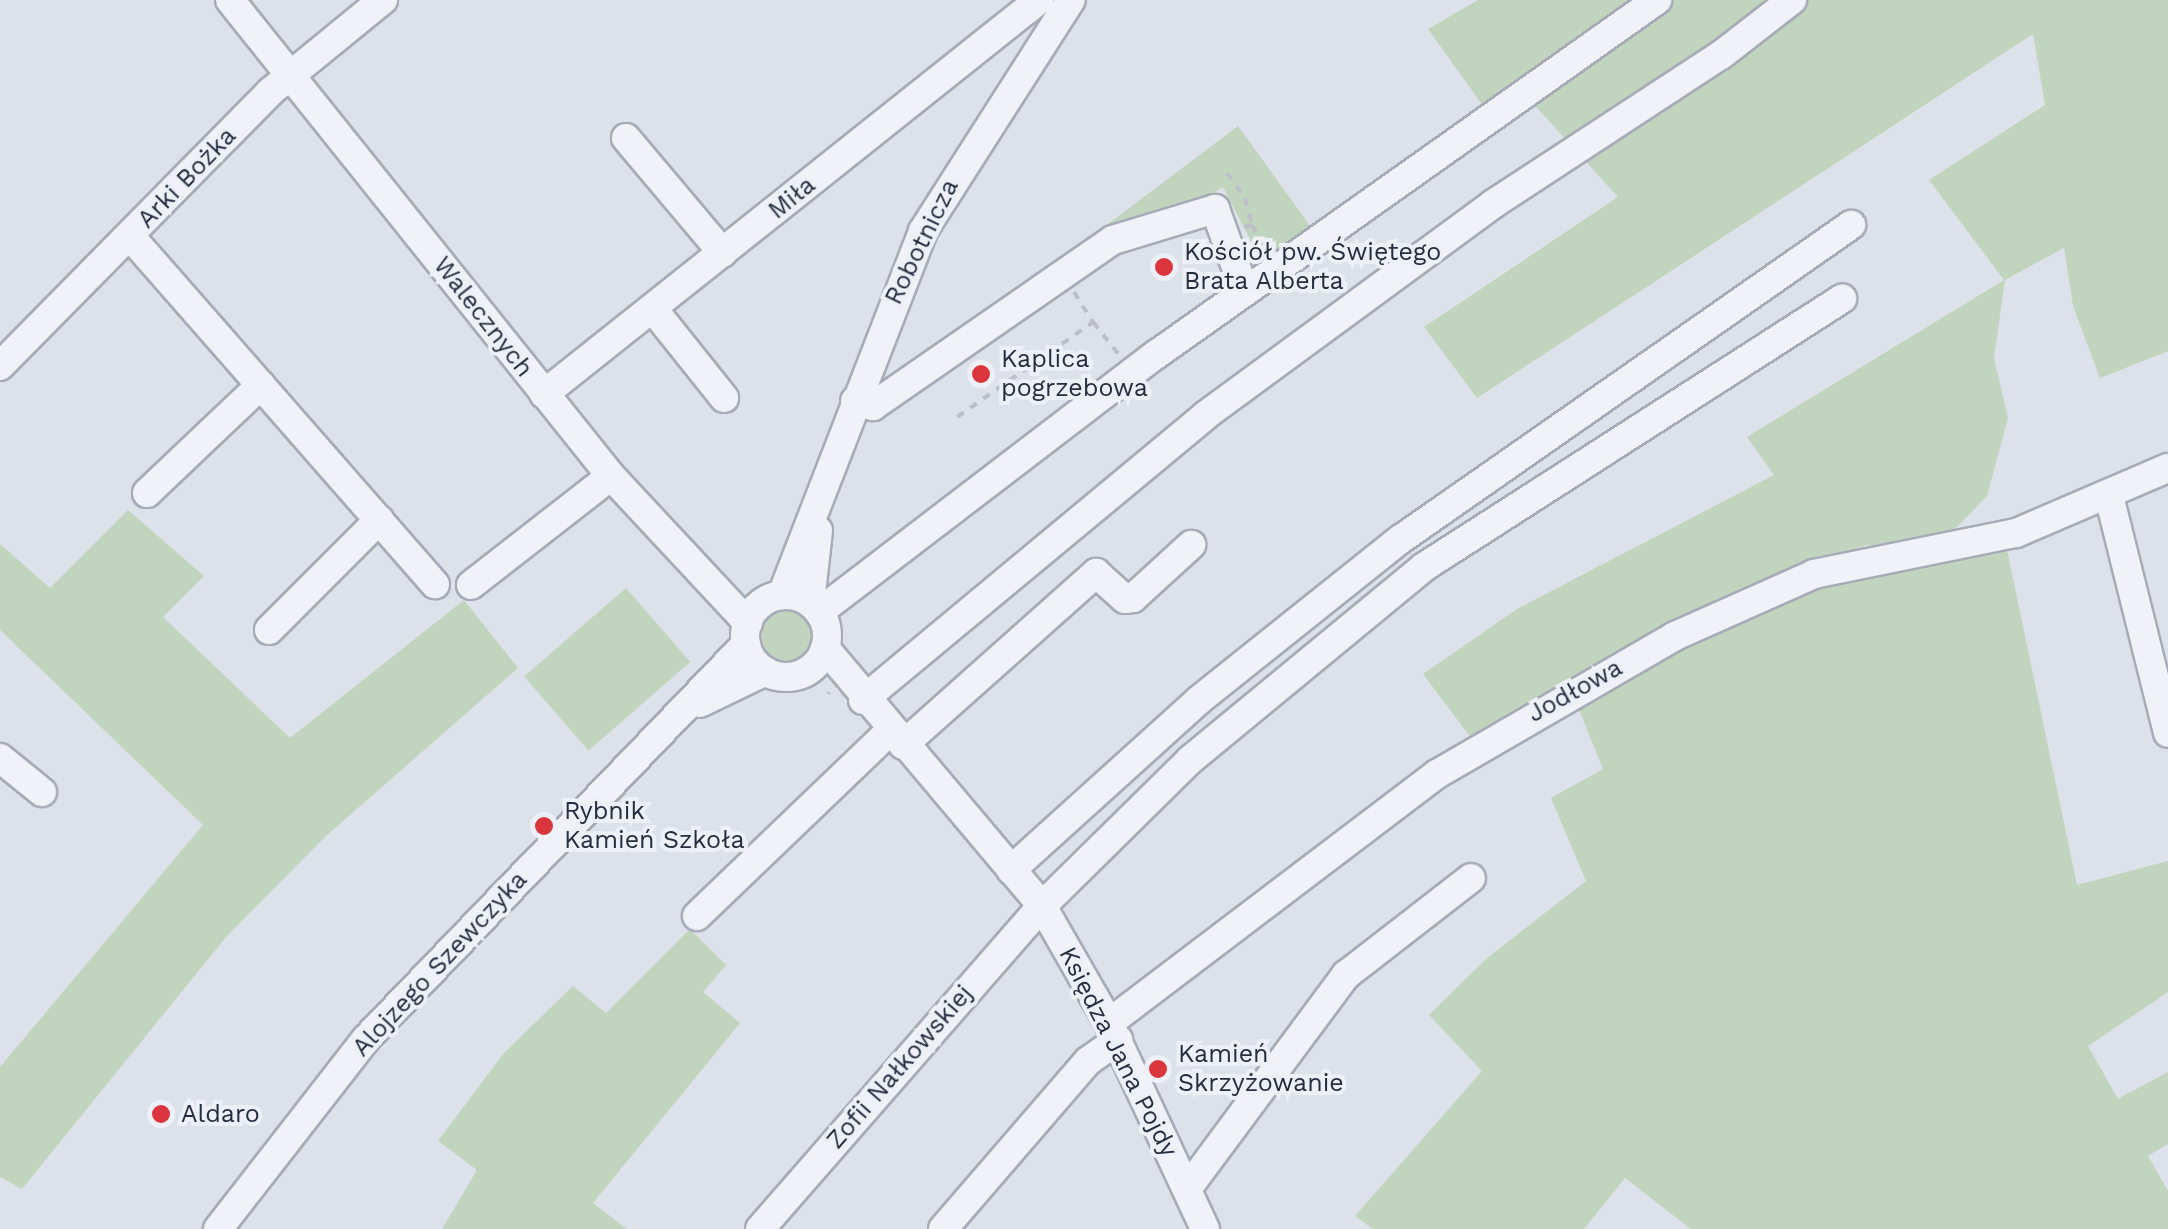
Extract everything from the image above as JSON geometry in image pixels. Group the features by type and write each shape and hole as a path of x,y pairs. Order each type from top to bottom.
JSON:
{"street":[{"name":"Walecznych","path":"230,0 293,74 544,394 747,633"},
{"name":"Arki Bożka","path":"0,366 293,74 383,0"},
{"name":"Miła","path":"544,394 1040,0"},
{"path":"815,607 1134,372 1657,0"},
{"path":"863,700 1206,416 1492,204 1721,55 1792,0"},
{"name":"Robotnicza","path":"782,596 821,507 890,302 935,208 1066,2"},
{"path":"626,138 724,253"},
{"path":"856,401 873,406 1113,240 1230,222 1245,292"},
{"path":"1011,870 1199,700 1401,539 1852,225"},
{"path":"130,236 435,584"},
{"name":"Zofii Nałkowskiej","path":"760,1229 1042,906 1190,760 1424,567 1842,300"},
{"path":"653,310 724,398"},
{"path":"147,493 260,385"},
{"name":"Jodłowa","path":"944,1229 1113,1031 1438,774 1675,636 1814,574 2016,533 2168,468"},
{"path":"471,585 611,476"},
{"path":"2109,496 2168,733"},
{"name":"Robotnicza","path":"815,607 821,507"},
{"path":"269,630 379,520"},
{"path":"697,916 897,738 1096,573 1125,600 1133,598 1191,545"},
{"path":"782,596 815,607 825,648 804,672 766,671 747,633 761,604 782,596"},
{"name":"Alojzego Szewczyka","path":"218,1229 366,1038 681,714 747,633"},
{"name":"Księdza Jana Pojdy","path":"825,648 863,700 1042,906 1113,1031 1204,1229"},
{"name":"Alojzego Szewczyka","path":"681,714 766,671"},
{"name":"Księdza Jana Pojdy","path":"804,672 863,700"},
{"path":"0,758 42,792"},
{"path":"1187,1189 1346,975 1471,878"}],"path":[{"path":"1227,173 1246,198 1230,222 1266,253 1278,245"},
{"path":"1062,273 1093,322 1134,372"},
{"path":"957,417 1093,322"}],"green space":[{"path":"1478,0 1646,0 1486,110 1428,29"},
{"path":"1671,0 2168,0 2168,351 2100,378 2073,306 2064,248 2005,280 1994,358 2008,418 1987,496 1946,538 1864,546 1717,602 1472,739 1423,674 1517,609 1774,475 1747,437 2004,280 1929,180 2045,105 2033,34 1477,398 1424,327 1618,197 1531,101"},
{"path":"1238,126 1316,234 1266,270 1223,187 1187,209 1108,235 1100,230"},
{"path":"128,510 204,576 163,617 290,738 464,600 518,668 326,836 226,937 22,1189 0,1177 0,1067 203,825 0,630 0,544 50,588"},
{"path":"2006,545 2077,885 2168,861 2168,992 2088,1046 2118,1099 2168,1072 2168,1144 2148,1156 2168,1191 2168,1229 1691,1229 1625,1178 1584,1229 1373,1229 1355,1216 1482,1071 1429,1015 1486,959 1586,881 1551,798 1603,769 1575,700 1697,631 1848,574"},
{"path":"626,588 690,662 588,751 524,677"},
{"path":"787,611 805,618 812,636 805,654 787,661 769,654 762,636 769,618"},
{"path":"690,929 726,965 703,992 740,1023 593,1203 627,1229 442,1229 477,1170 438,1141 504,1053 573,986 606,1013"}],"place":[{"name":"Kościół pw. Świętego Brata Alberta","path":"1164,267"},
{"name":"Kaplica pogrzebowa","path":"981,374"},
{"name":"Rybnik Kamień Szkoła","path":"544,826"},
{"name":"Kamień Skrzyżowanie","path":"1158,1069"},
{"name":"Aldaro","path":"161,1114"}]}
